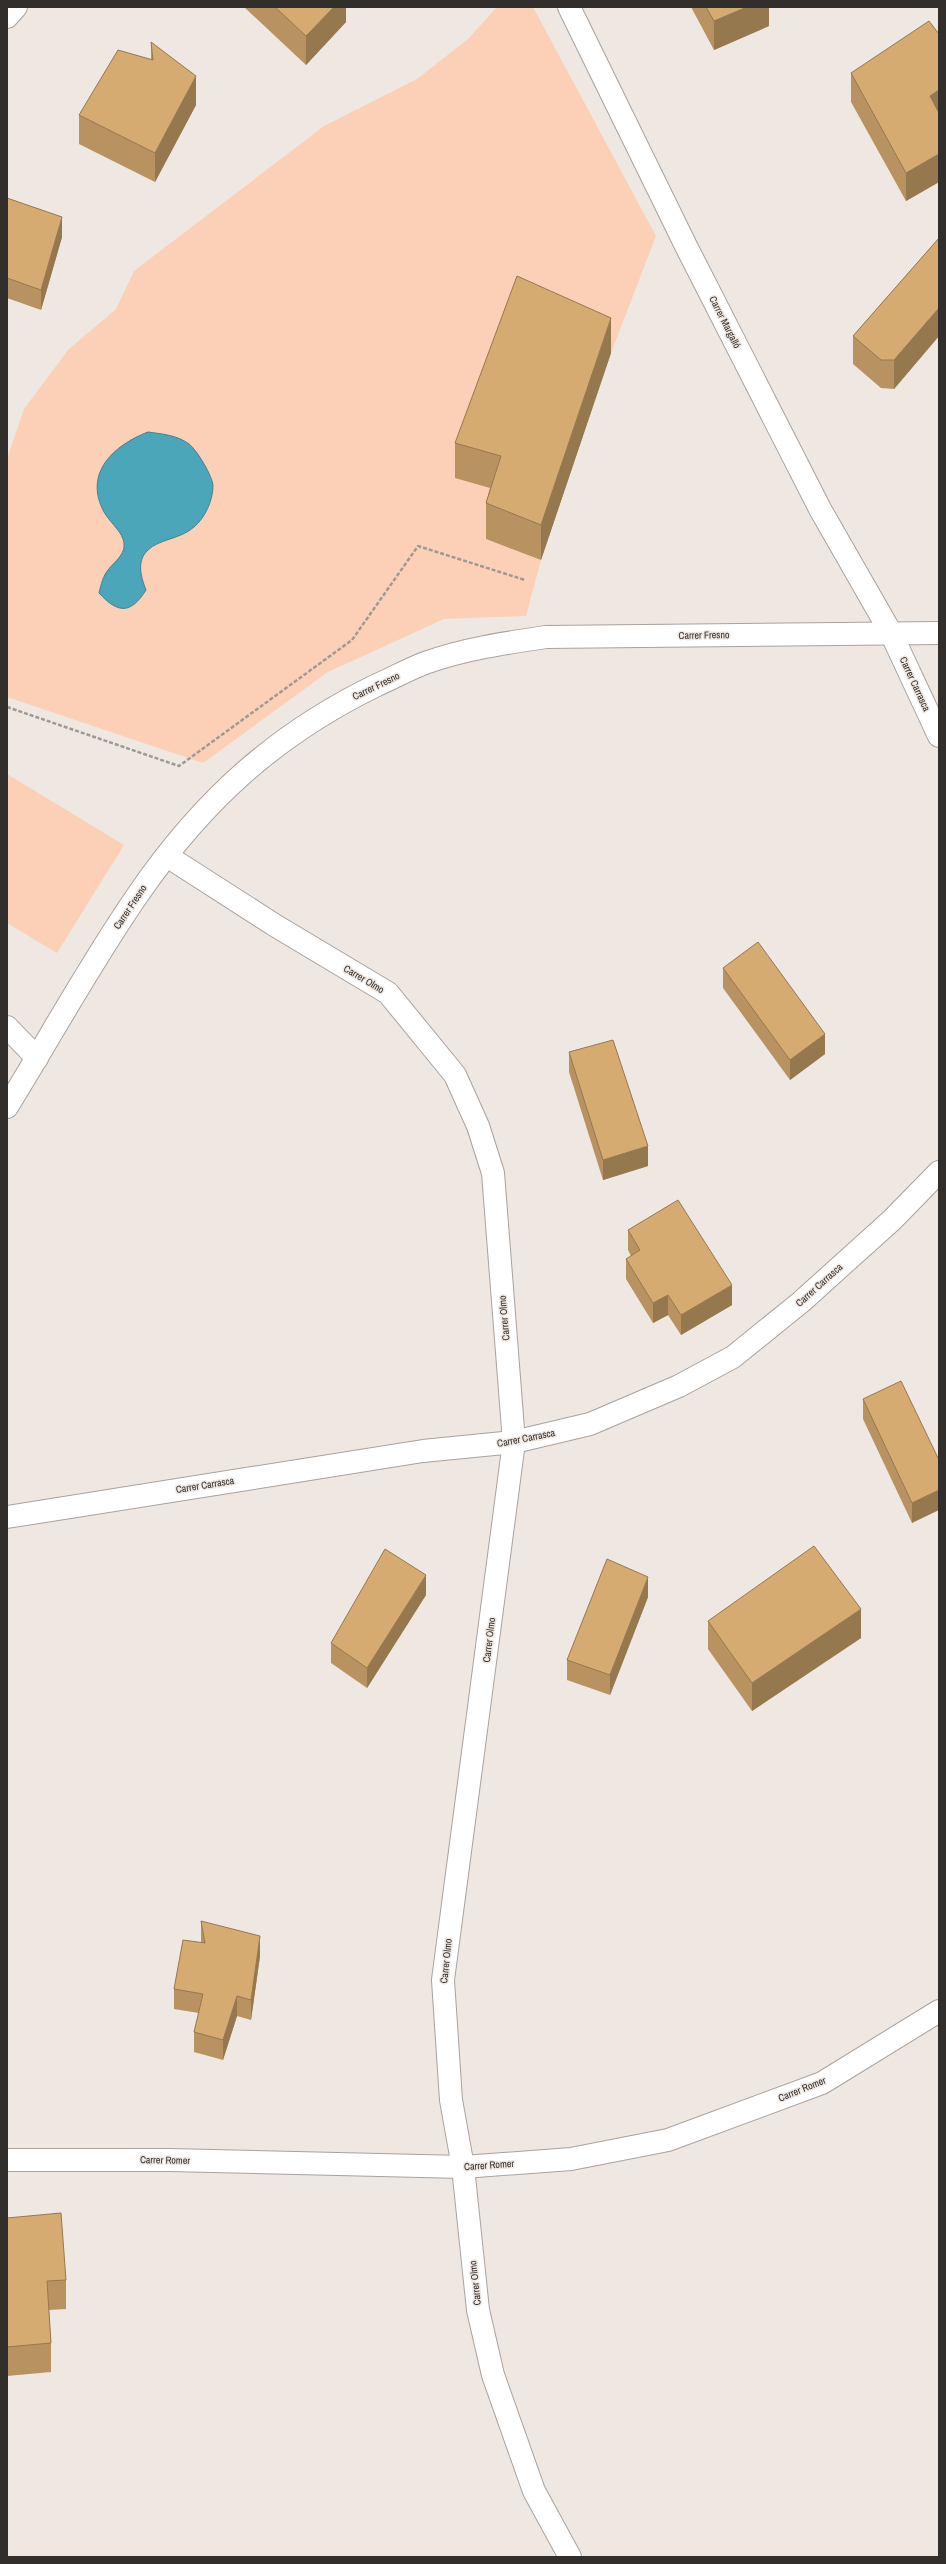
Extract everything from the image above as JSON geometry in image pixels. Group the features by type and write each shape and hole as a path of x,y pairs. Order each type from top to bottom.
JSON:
{"street":[{"path":"7,17 16,7"},
{"name":"Carrer Margalló","path":"569,7 686,246 820,509 891,633"},
{"name":"Carrer Carrasca","path":"891,633 939,736"},
{"name":"Carrer Fresno","path":"7,1107 38,1058 95,959 167,856 205,809 238,776 268,751 353,697 424,663 496,644 546,637 939,633"},
{"name":"Carrer Olmo","path":"167,856 276,926 388,993 455,1075 478,1126 493,1173 514,1442 443,1980 451,2100 463,2167 478,2310 493,2375 534,2491 570,2557"},
{"path":"7,1027 38,1058"},
{"name":"Carrer Carrasca","path":"7,1517 423,1451 514,1442 590,1424 679,1386 733,1357 801,1302 892,1220 939,1172"},
{"name":"Carrer Romer","path":"7,2160 169,2160 463,2167 571,2159 668,2140 822,2083 939,2011"}],"path":[{"path":"7,707 178,766 352,640 418,546 525,580"}],"shaded area":[{"path":"497,7 533,7 656,236 611,353 501,491 486,539 541,560 526,616 444,619 328,672 203,763 7,697 7,459 24,409 68,350 116,309 134,271 324,126 417,79 468,39"},
{"path":"7,774 124,845 57,953 7,923"}],"water":[{"path":"148,432 164,434 189,444 208,470 213,491 205,514 194,527 183,534 158,543 144,554 141,569 146,590 135,604 130,607 118,608 112,605 99,593 105,575 122,553 124,544 119,532 104,512 98,498 97,485 105,462 124,444"}],"building":[{"path":"275,7 334,7 306,36"},
{"path":"706,7 747,7 714,21"},
{"path":"929,21 939,34 939,90 930,96 939,113 939,154 906,173 851,73"},
{"path":"151,42 196,76 155,153 79,115 118,50 153,60"},
{"path":"7,198 62,217 41,290 7,278"},
{"path":"939,238 939,308 894,360 881,360 853,336"},
{"path":"517,276 611,318 541,525 486,503 501,456 455,443"},
{"path":"758,942 825,1034 790,1060 723,968"},
{"path":"613,1040 648,1146 603,1160 569,1052"},
{"path":"678,1200 732,1285 681,1315 668,1295 653,1303 626,1259 640,1250 628,1230"},
{"path":"901,1381 939,1460 939,1490 912,1503 863,1399"},
{"path":"814,1546 861,1609 752,1683 708,1621"},
{"path":"385,1549 426,1575 367,1668 331,1643"},
{"path":"607,1559 648,1577 610,1675 567,1660"},
{"path":"201,1921 260,1936 251,2000 237,1996 223,2040 194,2032 203,1994 174,1989 183,1940 205,1943"},
{"path":"61,2213 66,2280 47,2281 51,2343 7,2347 7,2218"}]}
